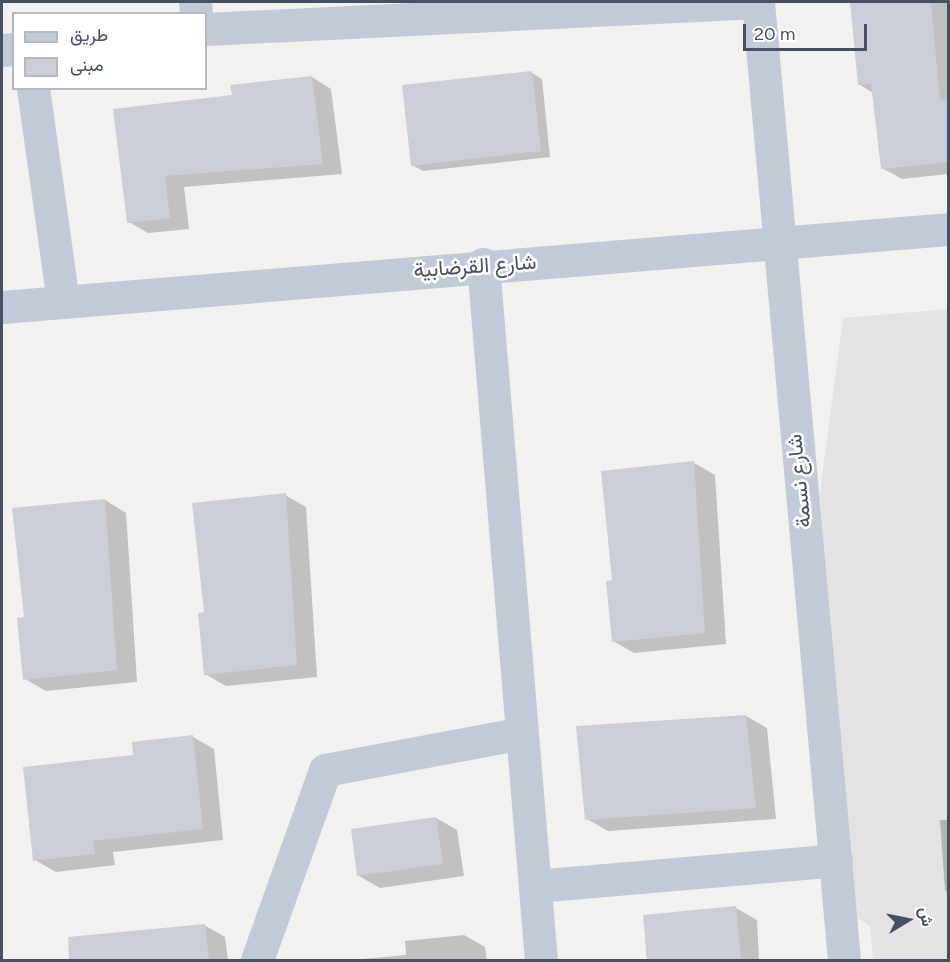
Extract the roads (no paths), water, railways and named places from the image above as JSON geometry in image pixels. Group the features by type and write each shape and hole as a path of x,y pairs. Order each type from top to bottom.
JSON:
{"street":[{"path":"207,28 758,2"},
{"name":"شارع نسمة","path":"758,2 776,246 844,960"},
{"path":"33,90 63,301"},
{"name":"شارع القرضابية","path":"2,307 483,264 776,246 948,229"},
{"path":"483,264 541,960"},
{"path":"257,960 325,770 522,733"},
{"path":"535,886 836,860"}]}
